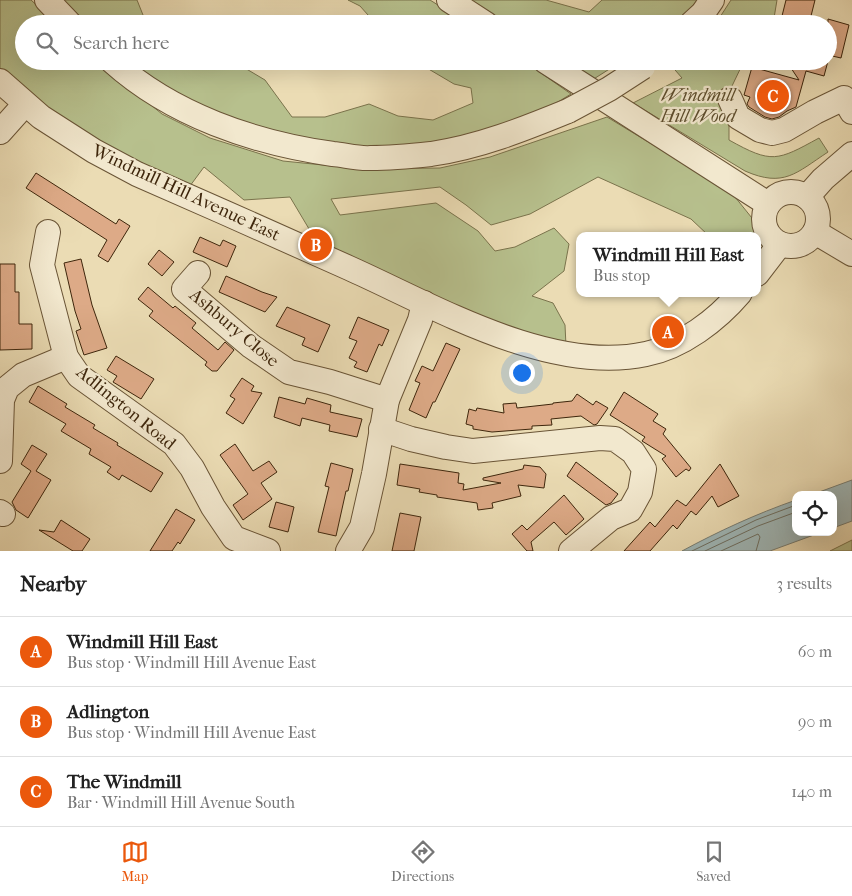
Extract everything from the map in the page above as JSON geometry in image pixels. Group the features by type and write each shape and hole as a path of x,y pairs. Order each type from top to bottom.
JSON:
{"street":[{"path":"47,0 61,15"},
{"path":"449,0 472,15"},
{"path":"701,15 712,0"},
{"path":"122,70 165,100 216,124 257,137 310,150 369,159 432,154 502,137 568,111 636,70"},
{"path":"558,70 768,204"},
{"name":"Windmill Hill Avenue East","path":"0,81 41,117 94,151 137,174 424,303 516,341 587,357 621,357 647,354 674,344 696,332 729,306 737,297"},
{"path":"730,99 738,117 760,130 772,133 784,130 815,112 849,101"},
{"path":"0,132 25,104"},
{"path":"807,197 823,179 852,154"},
{"path":"790,192 799,193 807,197 816,209 818,217 815,232 804,244 796,246 780,244 772,239 766,231 764,213 768,204 774,198 790,192"},
{"name":"Adlington Road","path":"48,232 42,264 66,357 80,376 174,444 192,468 213,507 226,544 268,551"},
{"path":"815,232 852,254"},
{"path":"761,269 780,244"},
{"name":"Ashbury Close","path":"198,273 184,289 251,346 282,368 294,374 330,382 387,400"},
{"path":"348,551 362,527 374,474 387,400 420,320 424,303"},
{"path":"0,461 2,400 7,388 23,375 66,357"},
{"path":"381,429 411,439 473,451 600,438 615,439 633,452 644,469 640,492 630,510 610,518 571,551"}],"green space":[{"path":"0,0 31,0 47,15 15,15 15,70 108,70 162,114 210,138 283,161 363,169 440,168 490,157 607,117 731,192 760,228 756,232 705,232 691,219 598,177 530,214 491,225 440,187 331,199 340,215 436,203 478,231 495,251 515,247 554,228 569,244 564,271 532,296 553,303 565,325 566,346 508,331 321,249 290,197 244,200 204,167 187,190 57,119 0,68"},
{"path":"57,0 137,0 143,15 71,15"},
{"path":"348,0 430,0 454,15 368,15 360,6"},
{"path":"456,0 546,0 589,12 602,0 698,0 684,15 480,15"},
{"path":"731,0 777,0 774,15 721,15"},
{"path":"136,70 248,70 265,80 292,117 325,117 369,104 398,116 433,120 473,103 471,88 454,84 430,70 537,70 571,94 530,119 410,151 298,143 178,100"},
{"path":"570,70 608,70 589,82"},
{"name":"Windmill Hill Wood","path":"675,70 740,70 732,86 729,140 743,148 765,156 774,157 793,151 819,138 828,152 789,176 770,178 758,176 745,171 633,103 682,78"},
{"path":"852,540 852,551 830,551"}],"water":[{"path":"852,480 852,521 837,527 837,491 822,491"},
{"path":"792,502 792,536 811,536 770,551 682,551 738,523"}],"building":[{"path":"786,0 815,0 811,15 782,15"},
{"path":"837,22 849,25 841,58 837,57"},
{"path":"751,70 763,70 799,80 792,70 826,70 824,76 806,71 796,107 779,117 772,119 765,117 747,104 750,97 744,95"},
{"path":"36,173 116,224 119,219 130,226 108,262 98,256 107,240 26,188"},
{"path":"200,237 220,246 223,240 236,246 227,267 193,252"},
{"path":"159,250 174,262 162,276 148,264"},
{"path":"81,259 92,305 107,348 84,355 76,331 81,329 64,263"},
{"path":"0,264 15,264 15,292 19,292 19,324 32,324 32,349 0,350"},
{"path":"226,276 277,297 265,312 219,292"},
{"path":"148,287 173,308 175,306 196,323 192,328 218,350 225,342 234,350 217,371 212,371 205,365 207,362 149,316 153,311 138,299"},
{"path":"287,307 330,325 318,352 302,345 305,338 276,326"},
{"path":"358,317 389,330 382,346 379,344 367,372 354,367 357,362 349,358 357,341 349,338"},
{"path":"446,343 460,349 426,418 409,410 420,383 415,381 422,366 433,371"},
{"path":"116,356 154,379 141,399 113,382 117,376 107,370"},
{"path":"242,378 254,386 251,391 262,393 243,424 226,413 235,399 230,396"},
{"path":"38,386 67,404 65,407 95,425 93,428 118,443 117,445 163,473 151,492 122,475 119,480 107,472 111,467 89,454 91,449 61,431 66,424 29,402"},
{"path":"624,392 658,414 653,421 666,429 663,434 691,468 689,471 686,469 676,477 662,459 666,456 642,441 645,437 610,415"},
{"path":"577,394 593,405 596,401 608,408 597,424 594,425 581,416 551,419 552,425 532,426 532,429 492,432 473,429 473,426 466,424 469,409 476,411 477,408 504,413 503,404 516,403 517,408 553,404 572,401"},
{"path":"279,397 305,404 307,398 331,405 330,412 362,419 357,437 329,431 330,425 302,418 300,426 274,417"},
{"path":"235,444 253,471 269,461 277,472 261,483 272,499 243,520 233,505 248,494 220,455"},
{"path":"32,445 47,454 36,471 51,480 28,518 16,510 12,502 31,471 21,464"},
{"path":"576,462 618,494 611,503 606,505 567,476"},
{"path":"331,463 353,469 336,536 318,532 329,487 325,486"},
{"path":"400,464 459,473 458,483 464,484 463,490 501,483 483,480 483,478 523,469 524,465 540,467 546,474 544,488 518,485 521,496 492,503 493,508 478,510 477,503 437,497 437,495 419,492 420,489 397,485"},
{"path":"720,464 739,496 718,507 712,496 696,515 691,511 677,529 673,525 650,551 624,551 650,522 655,527 677,500 686,506"},
{"path":"564,495 584,519 566,535 554,522 531,542 533,551 527,551 512,534 522,525 527,530"},
{"path":"276,502 294,507 288,532 269,527"},
{"path":"176,509 195,520 180,544 178,542 172,551 150,551"},
{"path":"400,513 421,517 414,551 392,551"},
{"path":"61,520 90,539 82,551 73,551 39,530 54,532"}],"place":[{"name":"The Windmill","path":"773,96"},
{"name":"Adlington","path":"316,245"},
{"name":"Windmill Hill East","path":"668,332"}]}
